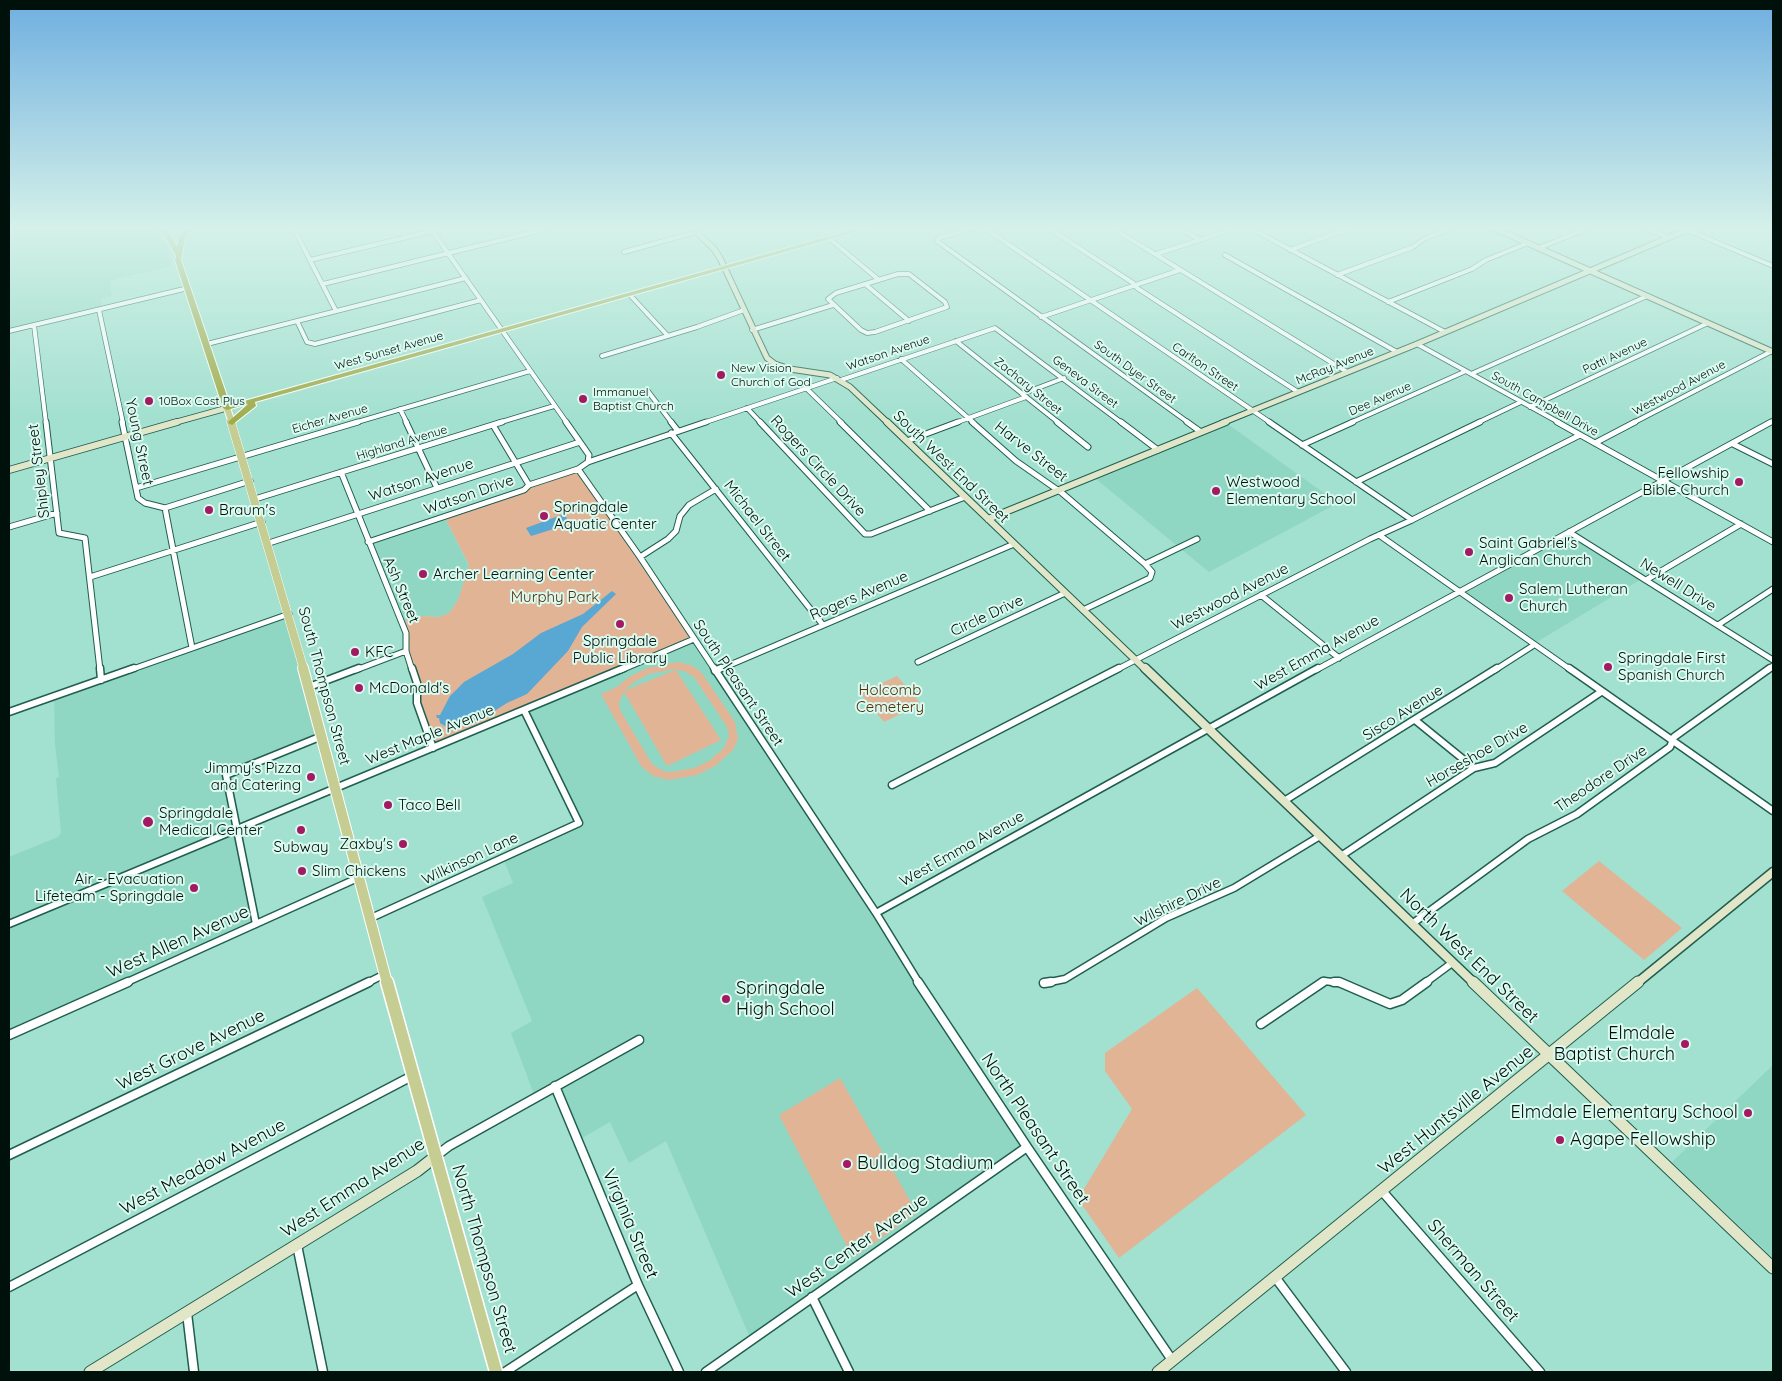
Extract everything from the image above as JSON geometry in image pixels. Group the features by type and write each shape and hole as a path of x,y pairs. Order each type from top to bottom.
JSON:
{"highway":[{"name":"South Thompson Street","path":"190,293 227,408"},
{"name":"West Sunset Avenue","path":"227,408 635,293"},
{"path":"232,423 247,408 264,398"}],"main road":[{"name":"South Thompson Street","path":"227,408 289,614 435,1157"},
{"name":"North Thompson Street","path":"435,1157 496,1372"}],"street":[{"path":"9,332 166,293"},
{"path":"328,293 336,311"},
{"path":"207,344 405,293"},
{"path":"477,293 589,455 588,462"},
{"name":"South West End Street","path":"737,293 764,354 775,364 790,370 820,372 839,379 907,441 1209,730"},
{"path":"836,293 831,295 828,299 867,333 946,309 947,305 933,293"},
{"path":"876,293 909,321"},
{"name":"South Dyer Street","path":"1009,293 1201,432"},
{"name":"Carlton Street","path":"1080,293 1412,520"},
{"path":"1041,317 1109,293"},
{"path":"1147,293 1298,392"},
{"path":"1218,293 1347,372"},
{"path":"1293,293 1397,352"},
{"path":"1372,293 1445,332"},
{"path":"1388,302 1410,293"},
{"name":"McRay Avenue","path":"988,519 1537,293"},
{"path":"1641,293 1772,351"},
{"path":"630,295 668,336"},
{"path":"1471,374 1647,296"},
{"path":"297,321 307,342 311,344 481,300"},
{"path":"752,330 833,305"},
{"name":"Young Street","path":"99,310 138,498 141,501 165,508"},
{"path":"602,356 744,310"},
{"name":"Patti Avenue","path":"1530,407 1708,323"},
{"name":"Shipley Street","path":"34,326 59,533 85,538 101,680"},
{"name":"Watson Avenue","path":"578,469 588,462 806,388 839,379 990,329 999,329"},
{"name":"Geneva Street","path":"999,329 1158,450"},
{"name":"Zachary Street","path":"956,341 1088,447"},
{"name":"South Campbell Drive","path":"1417,344 1773,542"},
{"name":"Westwood Avenue","path":"1595,443 1772,351"},
{"name":"Harve Street","path":"901,359 1016,460 1058,490 1145,564"},
{"name":"Eicher Avenue","path":"136,488 530,371"},
{"name":"Dee Avenue","path":"1302,445 1466,371"},
{"path":"820,372 824,379 820,384"},
{"path":"907,441 1024,396 1064,378"},
{"path":"806,388 930,510"},
{"path":"647,390 678,431"},
{"path":"1356,482 1521,402"},
{"name":"Highland Avenue","path":"255,499 554,406"},
{"name":"West Sunset Avenue","path":"9,470 227,408"},
{"name":"Rogers Circle Drive","path":"747,408 865,534 871,534 965,497"},
{"path":"400,409 437,488"},
{"name":"West Emma Avenue","path":"876,913 1458,591 1664,482 1773,421"},
{"path":"493,425 529,485"},
{"name":"Michael Street","path":"671,433 823,625"},
{"name":"Westwood Avenue","path":"892,785 1261,595 1580,435"},
{"name":"Watson Avenue","path":"269,543 580,442"},
{"path":"1733,444 1773,464"},
{"name":"Watson Drive","path":"368,542 524,490 529,485 578,469"},
{"name":"South Pleasant Street","path":"578,469 640,558 876,913"},
{"name":"Ash Street","path":"341,472 406,633 406,651 417,683 417,703 433,748"},
{"path":"192,648 165,508 250,481"},
{"path":"640,558 668,539 676,531 680,516 688,505 716,489"},
{"path":"9,527 57,513"},
{"path":"90,577 262,522"},
{"path":"1646,580 1741,524"},
{"name":"Newell Drive","path":"1569,532 1773,660"},
{"path":"1379,536 1773,811"},
{"path":"1083,610 1150,578 1152,572 1145,564 1197,539"},
{"name":"Rogers Avenue","path":"715,671 1014,544"},
{"path":"1718,625 1773,589"},
{"name":"Circle Drive","path":"918,662 1065,593"},
{"path":"1261,595 1339,658"},
{"path":"9,712 289,614"},
{"name":"West Maple Avenue","path":"9,924 694,639"},
{"name":"Sisco Avenue","path":"1284,801 1534,645"},
{"path":"309,687 406,651"},
{"name":"Theodore Drive","path":"1412,924 1528,839 1577,814 1670,747 1674,737 1773,666"},
{"name":"Horseshoe Drive","path":"1341,856 1474,768 1495,763 1601,692"},
{"name":"Wilkinson Lane","path":"371,918 579,822 524,710"},
{"path":"1415,720 1474,768"},
{"name":"North West End Street","path":"1209,730 1773,1268"},
{"path":"256,924 226,775 322,736"},
{"name":"Wilshire Drive","path":"1044,983 1065,979 1166,918 1234,888 1320,836"},
{"name":"West Huntsville Avenue","path":"1158,1372 1773,872"},
{"name":"West Allen Avenue","path":"9,1035 360,877"},
{"name":"North Pleasant Street","path":"876,913 914,976 1027,1147 1172,1360"},
{"path":"1261,1024 1324,981 1339,982 1390,1004 1402,1000 1452,963"},
{"name":"West Grove Avenue","path":"9,1155 386,974"},
{"name":"West Emma Avenue","path":"90,1372 417,1171 449,1146 639,1040"},
{"name":"West Meadow Avenue","path":"9,1287 412,1076"},
{"name":"Virginia Street","path":"555,1086 638,1285 679,1372"},
{"name":"West Center Avenue","path":"706,1372 1027,1147"},
{"name":"Sherman Street","path":"1382,1190 1540,1372"},
{"path":"297,1245 323,1372"},
{"path":"1275,1277 1346,1372"},
{"path":"505,1372 638,1285"},
{"path":"812,1297 849,1372"},
{"path":"187,1313 194,1372"}],"shaded area":[{"path":"9,293 112,293 112,296 101,299 102,307 9,330"},
{"name":"Westwood Elementary School","path":"1229,425 1338,503 1209,572 1096,479"},
{"name":"Archer Learning Center","path":"444,516 469,566 458,600 449,613 439,617 423,616 401,622 368,542"},
{"path":"1570,536 1640,580 1535,643 1465,593"},
{"name":"Springdale Medical Center","path":"289,614 322,736 226,775 256,924 9,1035 9,857 58,837 61,833 56,778 59,777 55,744 54,696"},
{"name":"Springdale High School","path":"694,639 1027,1147 751,1340 666,1141 629,1163 610,1122 577,1141 555,1086 535,1097 511,1033 532,1021 482,897 513,883 503,858 579,822 524,710"},
{"name":"Elmdale Elementary School","path":"1773,1065 1773,1258 1672,1162"}],"green space":[{"name":"Murphy Park","path":"578,469 694,639 433,748 419,709 417,683 406,651 407,643 401,622 423,616 439,617 449,613 458,600 469,565 444,516 523,490 529,485"},
{"path":"677,662 691,665 701,672 735,722 738,739 733,750 715,766 697,775 669,780 653,776 641,766 601,694 617,687 629,677 647,668","holes":["675,670 624,691 633,683 649,674","676,670 684,671 694,677 727,727 729,736 724,748 709,761 694,768 671,772 663,771 652,764 620,710 619,702 624,692 667,766 721,740"]},
{"name":"Holcomb Cemetery","path":"897,676 921,704 884,722 860,693"},
{"path":"1599,861 1682,928 1644,960 1562,891"},
{"path":"1197,988 1306,1115 1119,1258 1078,1199 1132,1109 1105,1071 1105,1053"},
{"name":"Bulldog Stadium","path":"840,1078 917,1213 853,1258 779,1115"}],"water":[{"path":"564,514 569,522 560,527 531,536 526,528"},
{"path":"612,591 616,594 582,627 568,651 527,694 507,703 488,715 457,726 448,728 440,723 436,715 440,715 450,696 464,682 513,654 541,633 583,614"}],"place":[{"name":"New Vision Church of God","path":"721,375"},
{"name":"Immanuel Baptist Church","path":"583,399"},
{"name":"10Box Cost Plus","path":"149,401"},
{"name":"Fellowship Bible Church","path":"1739,482"},
{"name":"Westwood Elementary School","path":"1216,491"},
{"name":"Braum's","path":"209,510"},
{"name":"Springdale Aquatic Center","path":"544,516"},
{"name":"Saint Gabriel's Anglican Church","path":"1469,552"},
{"name":"Archer Learning Center","path":"423,574"},
{"name":"Salem Lutheran Church","path":"1509,598"},
{"name":"Springdale Public Library","path":"620,624"},
{"name":"KFC","path":"355,652"},
{"name":"Springdale First Spanish Church","path":"1608,667"},
{"name":"McDonald's","path":"359,688"},
{"name":"Jimmy's Pizza and Catering","path":"311,777"},
{"name":"Taco Bell","path":"388,805"},
{"name":"Springdale Medical Center","path":"148,822"},
{"name":"Subway","path":"301,830"},
{"name":"Zaxby's","path":"403,844"},
{"name":"Slim Chickens","path":"302,871"},
{"name":"Air - Evacuation Lifeteam - Springdale","path":"194,888"},
{"name":"Springdale High School","path":"726,999"},
{"name":"Elmdale Baptist Church","path":"1685,1044"},
{"name":"Elmdale Elementary School","path":"1748,1113"},
{"name":"Agape Fellowship","path":"1560,1140"},
{"name":"Bulldog Stadium","path":"847,1164"}]}
